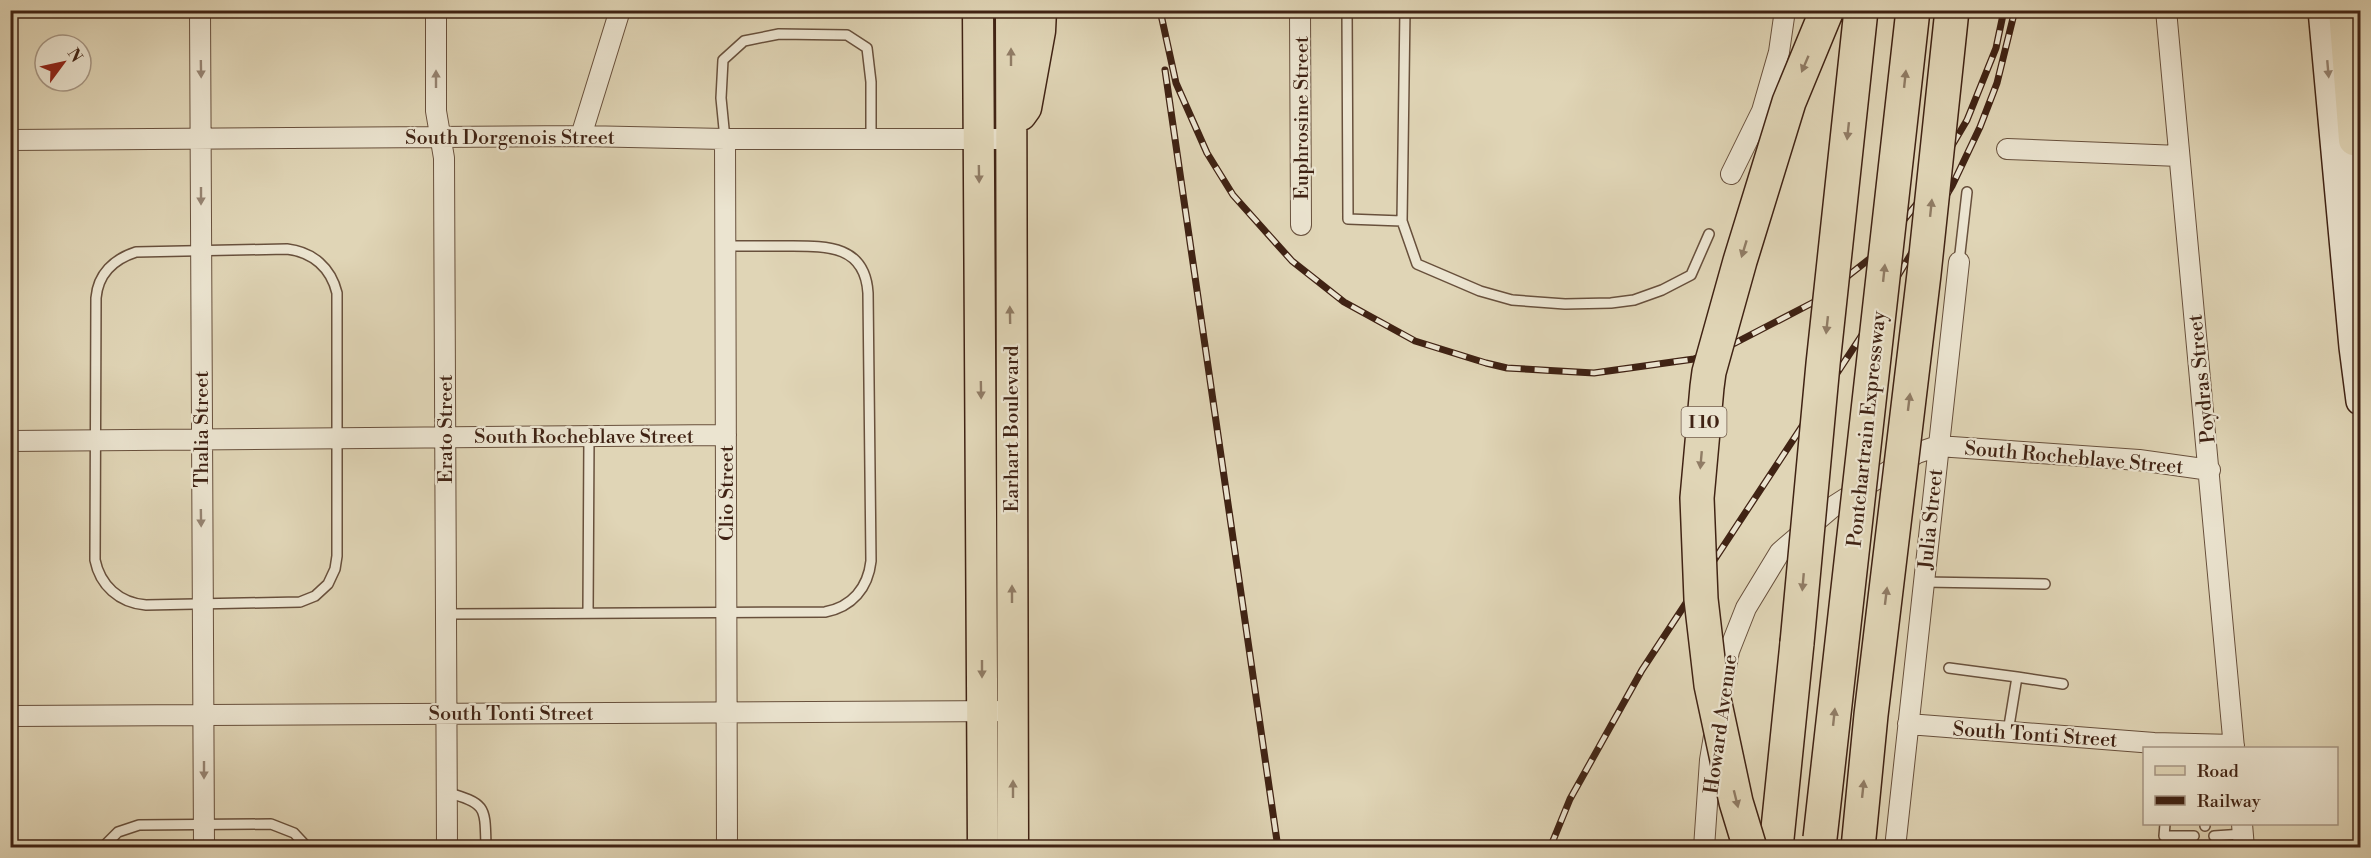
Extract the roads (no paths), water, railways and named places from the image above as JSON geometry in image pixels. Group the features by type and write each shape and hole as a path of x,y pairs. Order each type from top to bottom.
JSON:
{"highway":[{"name":"I 10","path":"1750,848 1736,802 1711,685 1701,599 1697,498 1707,387 1709,372 1740,261 1789,102 1827,10"},
{"path":"1776,842 1823,364 1861,10"},
{"name":"Pontchartrain Expressway","path":"1820,843 1913,10"},
{"path":"1858,848 1871,715 1919,319 1952,10"}],"main road":[{"name":"Earhart Boulevard","path":"978,10 983,848"},
{"name":"Earhart Boulevard","path":"1011,10 1013,848"},
{"path":"2322,10 2353,347 2361,401"},
{"path":"2344,10 2361,207"},
{"path":"1010,134 1026,108 1041,21"},
{"path":"982,430 1011,431"}],"street":[{"name":"Thalia Street","path":"200,10 204,848"},
{"name":"Erato Street","path":"436,10 436,111 444,158 447,848"},
{"path":"581,136 620,10"},
{"name":"Euphrosine Street","path":"1300,10 1301,225"},
{"path":"1731,174 1762,111 1779,52 1785,10"},
{"name":"Poydras Street","path":"2166,10 2234,747"},
{"name":"South Dorgenois Street","path":"10,140 581,136 725,139 979,138 1010,134"},
{"name":"Clio Street","path":"725,139 727,848"},
{"path":"2007,149 2179,156"},
{"name":"Julia Street","path":"1895,848 1959,262"},
{"name":"South Rocheblave Street","path":"10,441 726,435"},
{"name":"South Rocheblave Street","path":"1938,446 2139,460 2210,470"},
{"name":"Howard Avenue","path":"1704,848 1710,760 1729,651 1746,608 1766,573 1780,552 1834,506 1917,453 1938,446"},
{"name":"South Tonti Street","path":"10,716 1012,711"},
{"name":"South Tonti Street","path":"1908,724 2173,746 2234,747"}],"lane":[{"path":"1347,10 1348,219 1402,221"},
{"path":"1406,10 1402,221 1417,264 1480,291 1512,300 1565,304 1611,303 1634,300 1662,290 1691,275 1709,234"},
{"path":"725,139 721,98 723,60 744,41 779,34 848,35 867,48 871,82 871,138"},
{"name":"Julia Street","path":"1959,262 1967,192"},
{"path":"446,614 726,613 834,610 846,605 859,594 868,578 871,561 868,293 864,274 849,255 830,246 726,246"},
{"path":"296,250 311,256 327,270 335,285 337,298 337,560 328,584 312,598 296,603 202,606 132,603 116,594 103,581 95,560 96,297 102,277 116,261 136,252 201,251 296,250"},
{"path":"588,613 589,436"},
{"path":"1923,582 2045,584"},
{"path":"1950,668 2063,684"},
{"path":"2008,732 2017,677"},
{"path":"446,792 473,800 482,808 485,818 486,848"},
{"path":"102,848 118,832 143,825 275,825 294,833 308,848"},
{"path":"2165,825 2164,837 2194,836"},
{"path":"2214,836 2243,835"}],"railway":[{"path":"1160,10 1176,83 1207,153 1233,195 1292,261 1344,302 1415,341 1507,368 1594,373 1694,359 1735,343 1816,301 1877,253 1920,200 1967,120 1996,48 2004,10"},
{"path":"1550,848 1570,799 1642,670 1864,332 1952,186 1980,127 1997,83 2015,10"},
{"path":"1165,70 1278,848"}]}
